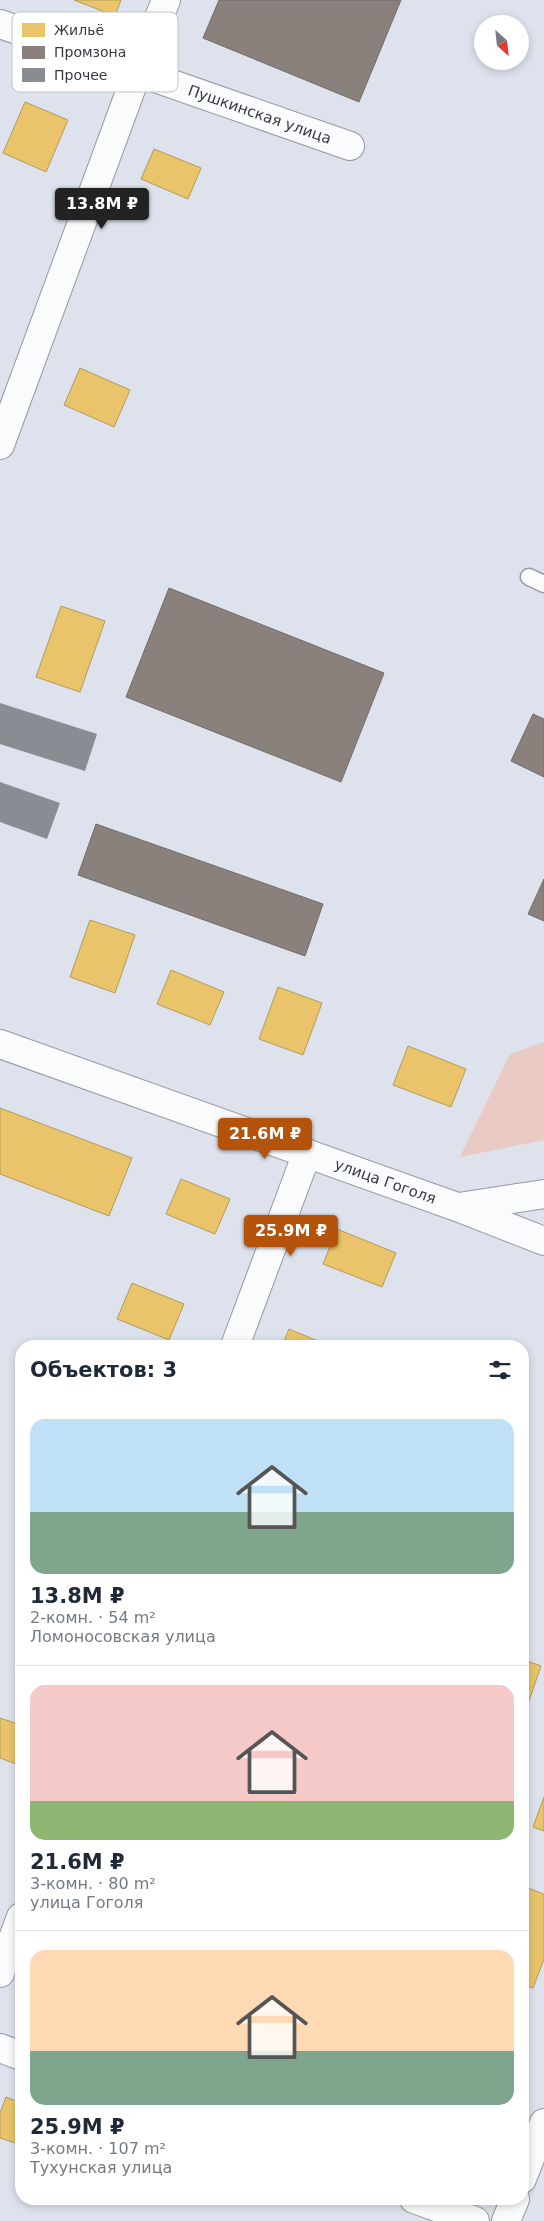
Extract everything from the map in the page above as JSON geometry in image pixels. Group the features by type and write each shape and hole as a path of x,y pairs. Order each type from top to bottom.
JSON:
{"street":[{"path":"161,12 166,0"},
{"name":"Пушкинская улица","path":"0,24 12,28"},
{"name":"Пушкинская улица","path":"178,87 350,146"},
{"path":"0,445 130,92"},
{"name":"улица Гоголя","path":"0,1044 457,1207 544,1241"},
{"path":"237,1340 307,1153"},
{"path":"457,1207 544,1194"},
{"path":"0,1973 15,1932"},
{"path":"0,2048 15,2054"},
{"path":"529,2161 544,2123"},
{"path":"431,2205 475,2221"},
{"path":"506,2221 513,2205"}],"shaded area":[{"path":"544,1042 544,1140 460,1157 510,1054"}],"building: Жильё":[{"path":"74,0 121,0 116,12 105,12"},
{"path":"25,102 68,120 46,172 3,153"},
{"path":"154,149 201,168 188,199 141,179"},
{"path":"80,368 130,390 114,427 64,405"},
{"path":"61,606 105,621 80,692 36,677"},
{"path":"90,920 135,935 115,993 70,977"},
{"path":"171,970 224,992 210,1025 157,1004"},
{"path":"278,987 322,1003 303,1055 259,1039"},
{"path":"408,1046 466,1069 451,1107 393,1085"},
{"path":"0,1108 132,1158 109,1216 0,1174"},
{"path":"181,1179 230,1199 215,1234 166,1214"},
{"path":"337,1229 396,1253 382,1287 323,1264"},
{"path":"132,1283 184,1304 169,1340 117,1319"},
{"path":"289,1329 316,1340 284,1340"},
{"path":"529,1662 541,1666 529,1701"},
{"path":"0,1718 15,1723 15,1764 0,1758"},
{"path":"544,1797 544,1831 533,1827"},
{"path":"529,1889 544,1894 544,1959 533,1988 529,1987"},
{"path":"6,2097 15,2101 15,2143 0,2138 0,2113"}],"building: Промзона":[{"path":"219,0 401,0 359,102 203,38"},
{"path":"169,588 384,673 341,782 126,697"},
{"path":"533,714 544,719 544,777 511,761"},
{"path":"96,824 323,904 305,956 78,875"},
{"path":"544,879 544,921 528,914"}],"building: Прочее":[{"path":"0,703 97,734 85,771 0,744"},
{"path":"0,782 60,803 47,839 0,822"}]}
